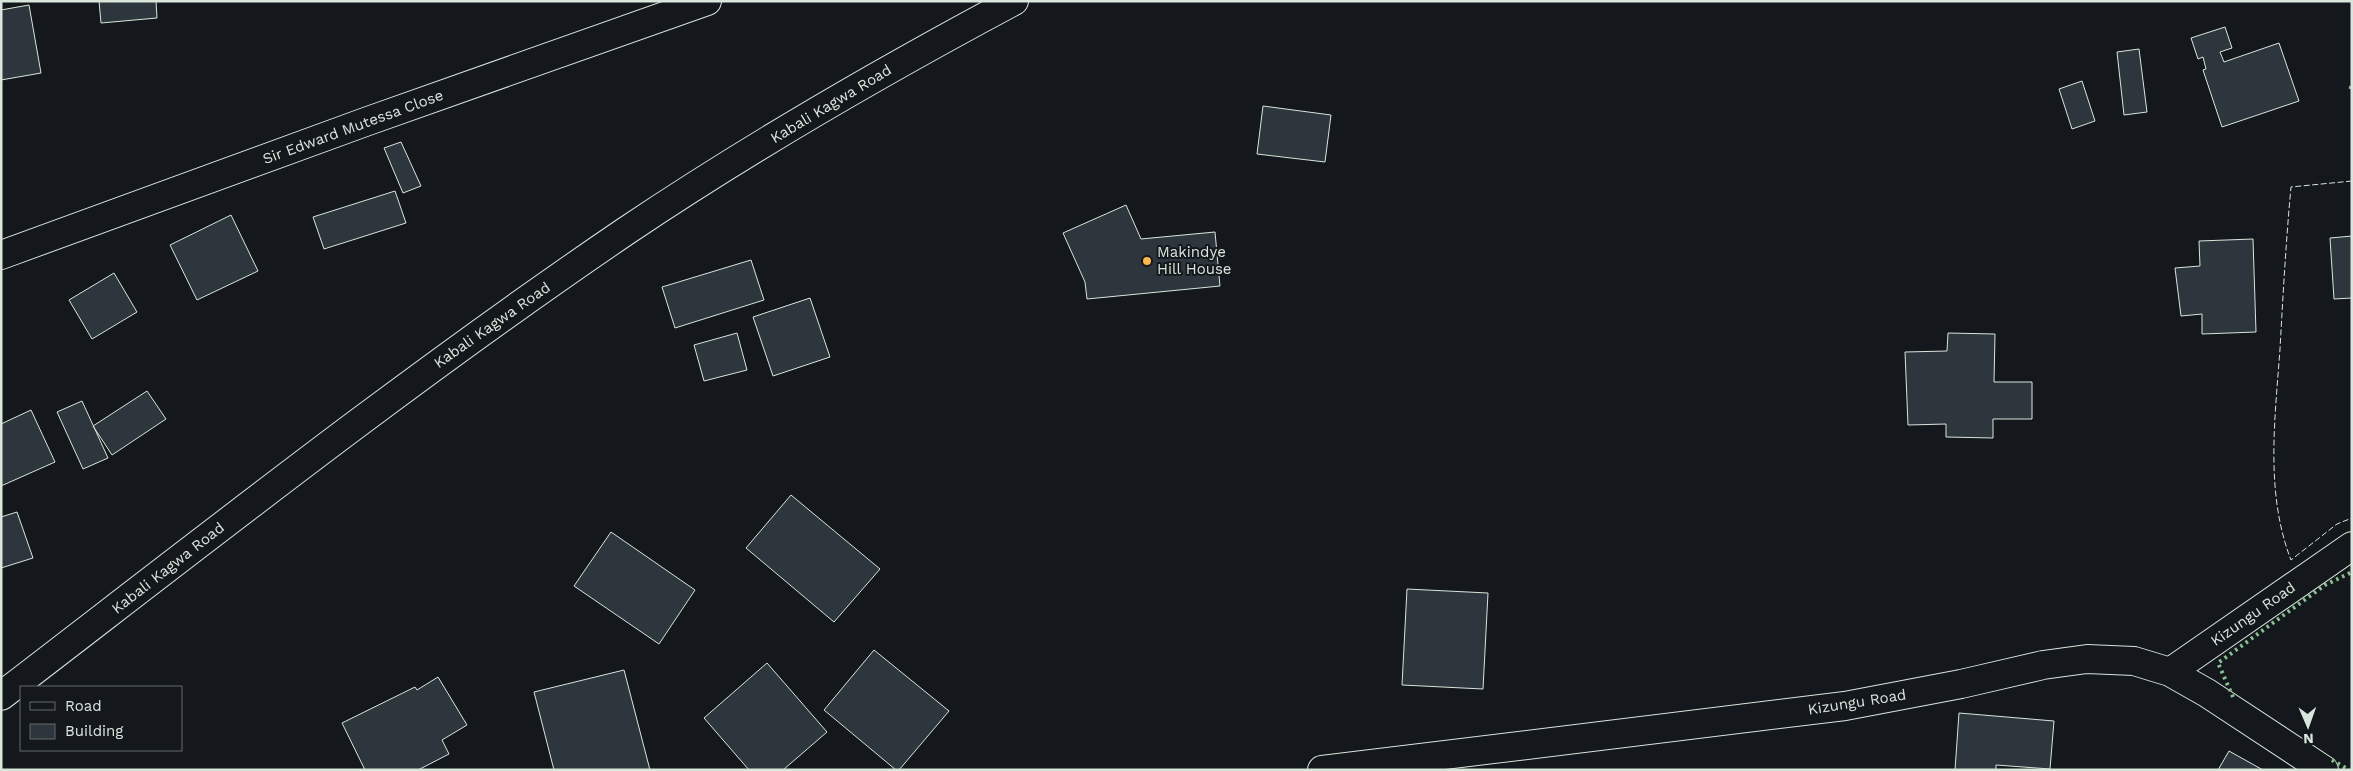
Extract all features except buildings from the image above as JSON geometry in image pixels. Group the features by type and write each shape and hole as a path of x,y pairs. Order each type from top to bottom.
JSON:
{"street":[{"name":"Sir Edward Mutessa Close","path":"1,255 359,124 707,1"},
{"name":"Kabali Kagwa Road","path":"1,696 431,368 628,230 802,119 921,50 1014,1"},
{"name":"Kizungu Road","path":"1322,770 1846,706 1961,684 2043,665 2078,660 2134,661 2170,672 2352,546"},
{"path":"2170,672 2207,693 2324,770"}],"hedge":[{"path":"2233,697 2218,663 2325,585 2352,572"},
{"path":"2332,760 2349,770"}],"fence":[{"path":"2352,181 2291,187 2274,429 2275,482 2278,509 2283,535 2291,560 2337,524 2352,518"}],"place":[{"name":"Makindye Hill House","path":"1147,261"}]}
